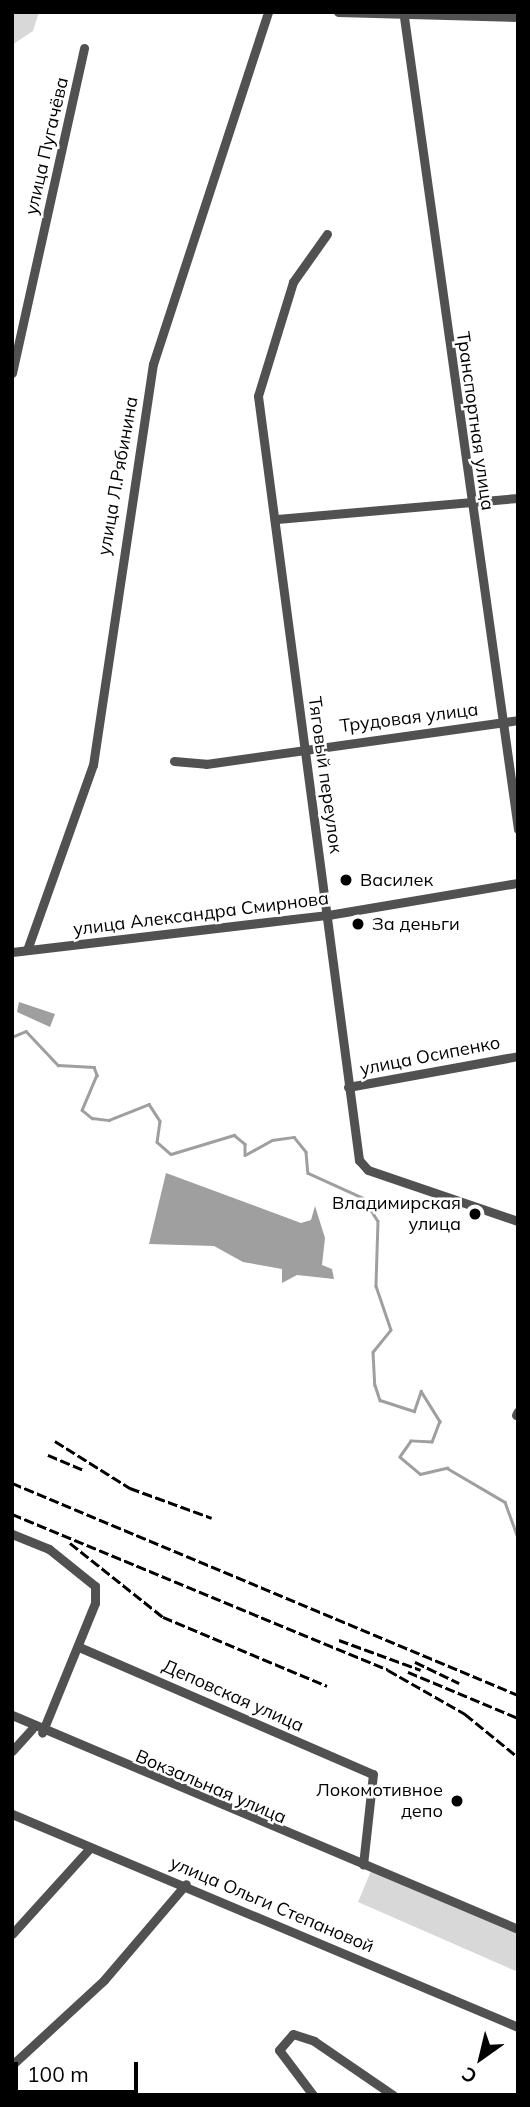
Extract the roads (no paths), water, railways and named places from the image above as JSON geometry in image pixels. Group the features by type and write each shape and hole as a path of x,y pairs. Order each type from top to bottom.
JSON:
{"street":[{"name":"улица Л.Рябинина","path":"27,950 93,765 153,364 268,12"},
{"path":"338,12 404,17 518,17"},
{"name":"Транспортная улица","path":"404,17 518,830"},
{"name":"улица Пугачёва","path":"12,373 84,48"},
{"name":"Тяговый переулок","path":"327,233 293,282 258,396 277,519 359,1160 368,1170 518,1221"},
{"path":"277,519 471,505 518,498"},
{"name":"Трудовая улица","path":"174,761 206,764 305,747 518,720"},
{"name":"улица Александра Смирнова","path":"12,952 328,915 518,883"},
{"name":"улица Осипенко","path":"348,1087 518,1056"},
{"path":"12,1534 81,1574 95,1586 95,1603 42,1733"},
{"name":"Деповская улица","path":"79,1647 373,1774 363,1864"},
{"name":"Вокзальная улица","path":"12,1715 42,1733 518,1929"},
{"path":"12,1751 32,1728"},
{"name":"улица Ольги Степановой","path":"12,1814 90,1848 186,1884 518,2027"},
{"path":"12,1934 90,1848"},
{"path":"12,2065 104,1980 186,1884"},
{"path":"313,2095 279,2044 302,2035 393,2095"}],"waterway":[{"path":"12,1037 26,1031 58,1065 94,1067 97,1075 82,1110 92,1118 109,1120 149,1104 160,1121 157,1142 171,1154 234,1135 245,1144 245,1155 272,1140 294,1137 306,1152 308,1173 363,1198 378,1221 376,1286 391,1330 373,1352 375,1385 380,1400 414,1411 421,1391 440,1421 432,1442 411,1441 400,1457 420,1474 447,1468 505,1502 518,1538"}],"railway":[{"path":"55,1441 130,1488 212,1518"},
{"path":"48,1455 84,1470"},
{"path":"12,1483 518,1695"},
{"path":"12,1514 388,1670 465,1714 518,1757"},
{"path":"70,1543 163,1617 327,1686"},
{"path":"339,1640 421,1670"},
{"path":"415,1662 459,1683"},
{"path":"408,1672 518,1718"}],"place":[{"name":"Василек","path":"346,880"},
{"name":"За деньги","path":"358,924"},
{"name":"Владимирская улица","path":"475,1214"},
{"name":"Локомотивное депо","path":"457,1801"}]}
